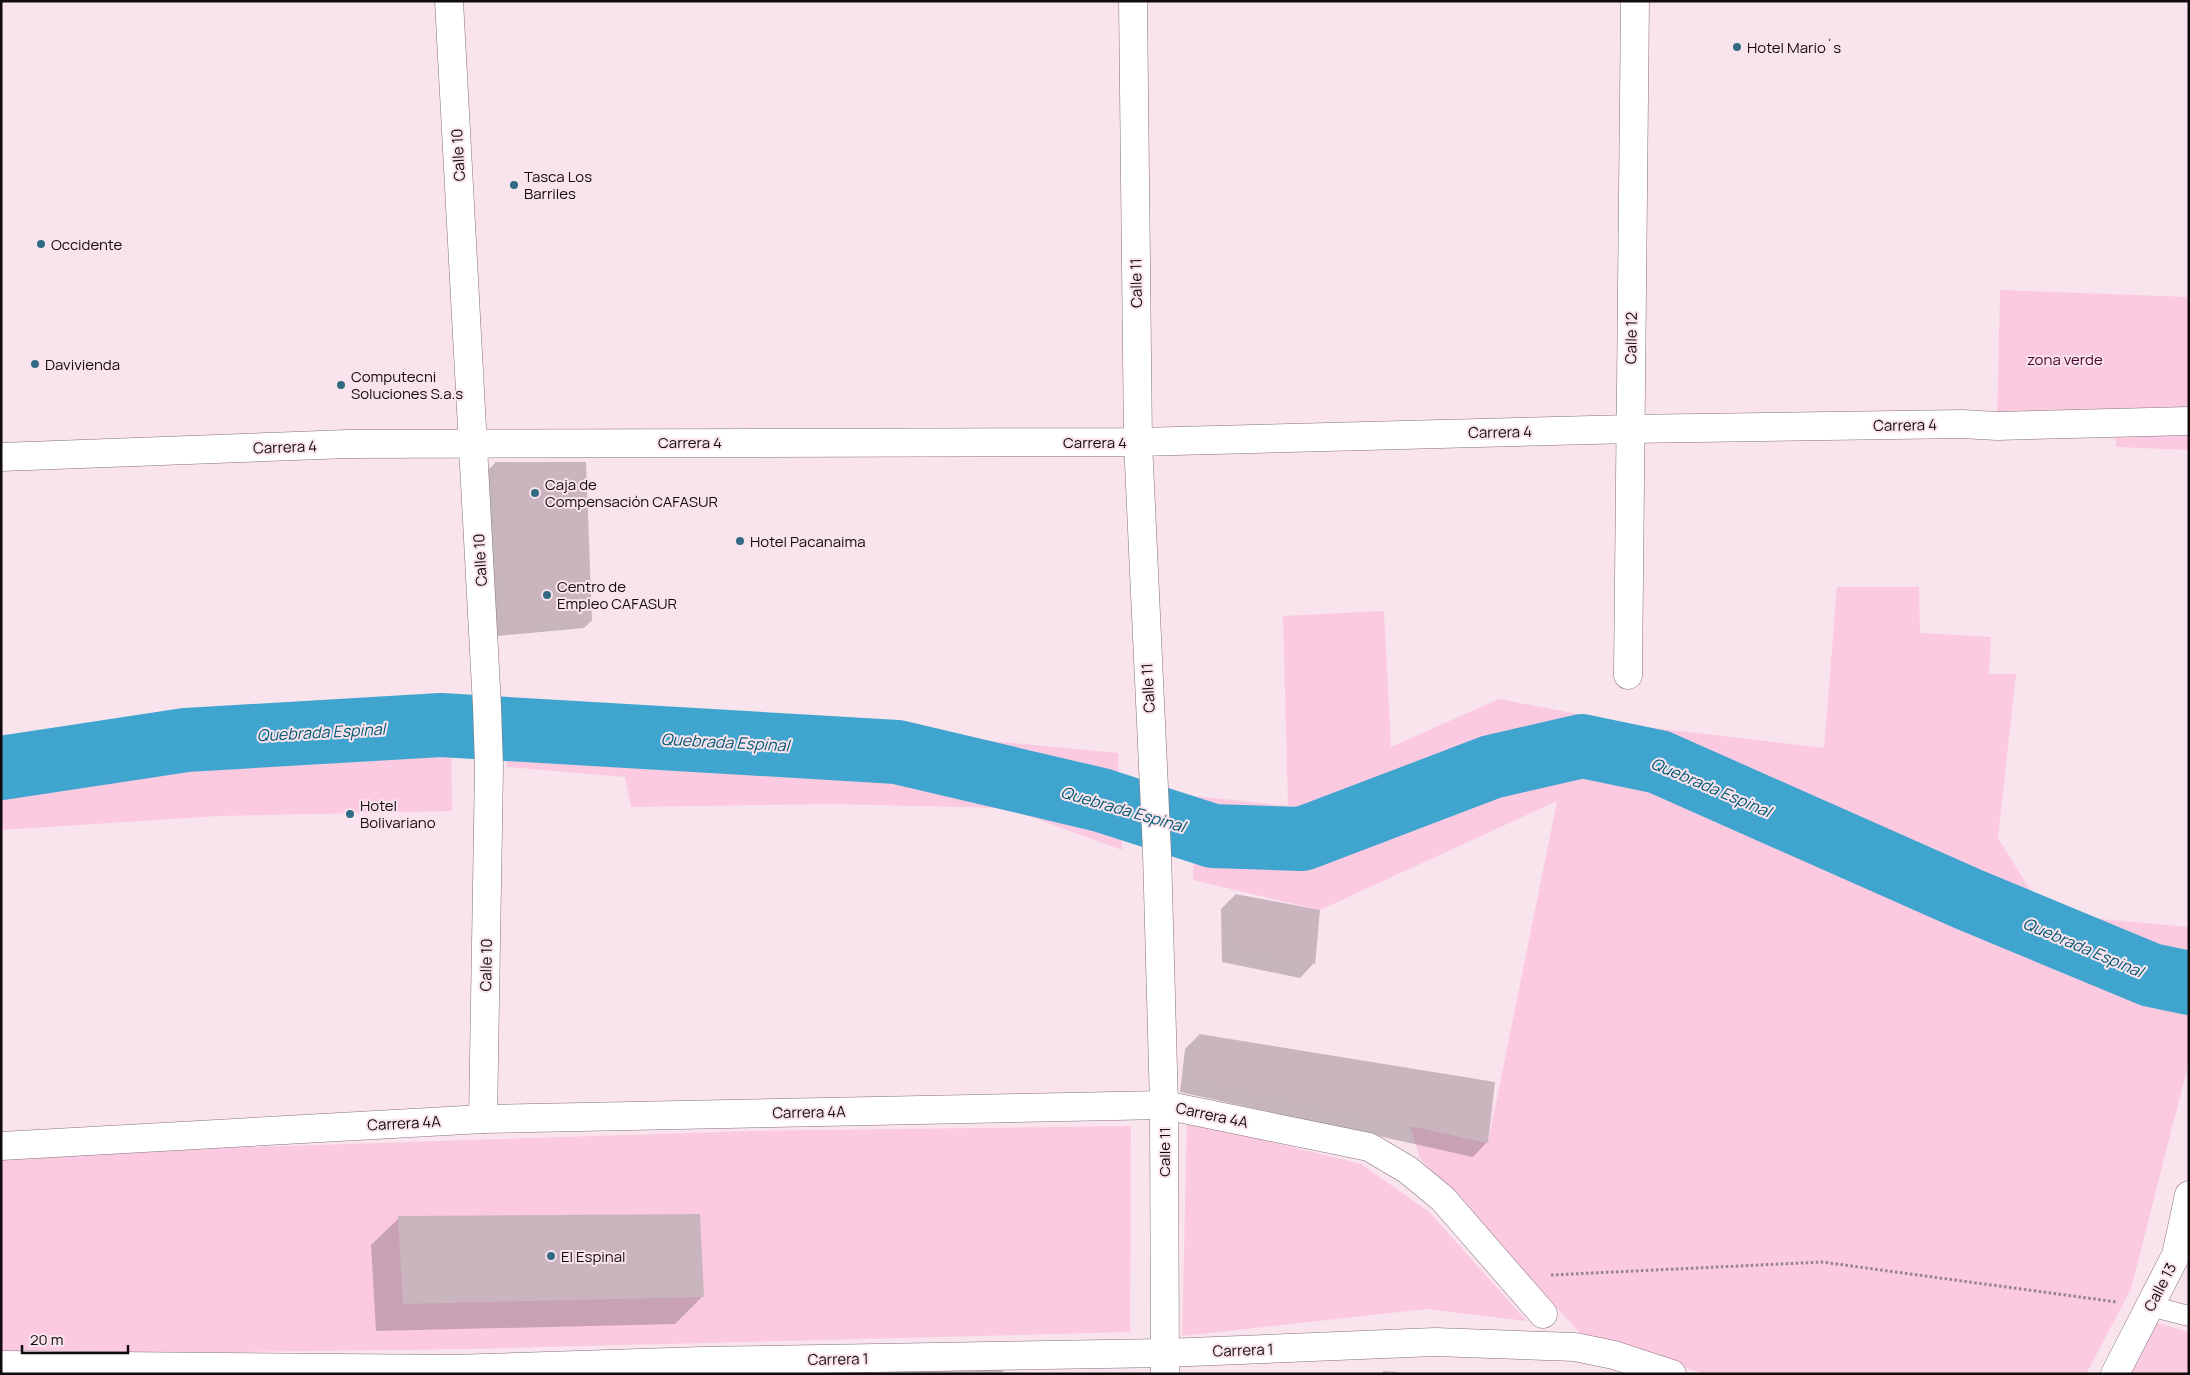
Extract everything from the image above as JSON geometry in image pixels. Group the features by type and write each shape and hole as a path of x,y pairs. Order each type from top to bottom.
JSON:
{"street":[{"name":"Calle 10","path":"449,1 475,445 489,767 483,1119"},
{"name":"Calle 11","path":"1134,1 1138,442 1157,853 1164,1105 1165,1364"},
{"name":"Calle 12","path":"1628,675 1635,1"},
{"name":"Carrera 4","path":"1,456 348,444 1138,442 1630,428 1962,424 1997,426 2189,421"},
{"name":"Carrera 4A","path":"1,1146 483,1119 1164,1105 1369,1147 1408,1170 1443,1200 1513,1277 1543,1314"},
{"name":"Calle 13","path":"2115,1374 2176,1255 2189,1194"},
{"name":"Carrera 1","path":"1,1365 452,1371 701,1367 1165,1364 1435,1342 1575,1347 1614,1355 1672,1374"}],"lane":[{"path":"2150,1306 2189,1316"}],"path":[{"path":"1513,1277 1822,1262 2150,1306"}],"green space":[{"name":"zona verde","path":"2000,290 2189,297 2189,450 2116,447 2114,424 1997,426"},
{"path":"1837,587 1919,587 1920,633 1991,637 1989,674 2016,674 1998,838 2045,914 2189,927 2189,1061 2131,1289 2086,1374 1705,1374 1580,1333 1420,1158 1410,1126 1488,1143 1557,801 1320,910 1193,880 1195,796 1288,806 1283,616 1384,611 1391,747 1499,699 1646,727 1824,748"},
{"path":"506,715 767,731 889,731 1118,753 1122,850 1007,808 831,804 631,807 625,777 507,767"},
{"path":"165,716 252,723 451,716 452,811 218,816 1,830 1,736"},
{"path":"1187,1121 1361,1164 1429,1212 1527,1321 1427,1309 1182,1336"},
{"path":"1131,1126 1130,1332 469,1349 1,1355 1,1160 159,1150 748,1131"},
{"path":"2156,1323 2189,1332 2189,1374 2129,1374"}],"building":[{"path":"495,462 586,462 592,621 504,630"},
{"path":"1235,894 1320,910 1315,964 1235,948"},
{"path":"1199,1034 1495,1082 1488,1143 1193,1078"},
{"name":"El Espinal","path":"700,1214 704,1297 403,1304 398,1216"},
{"path":"1383,1371 1398,1372 1397,1374 1383,1374"}],"waterway":[{"name":"Quebrada Espinal","path":"1,768 186,740 441,725 897,752 1101,800 1213,836 1302,839 1491,767 1582,746 1659,762 1968,899 2151,975 2189,983"}],"place":[{"name":"Hotel Mario´s","path":"1737,47"},
{"name":"Tasca Los Barriles","path":"514,185"},
{"name":"Occidente","path":"41,244"},
{"name":"Davivienda","path":"35,364"},
{"name":"Computecni Soluciones S.a.s","path":"341,385"},
{"name":"Caja de Compensación CAFASUR","path":"535,493"},
{"name":"Hotel Pacanaima","path":"740,541"},
{"name":"Centro de Empleo CAFASUR","path":"547,595"},
{"name":"Hotel Bolivariano","path":"350,814"},
{"name":"El Espinal","path":"551,1256"}]}
